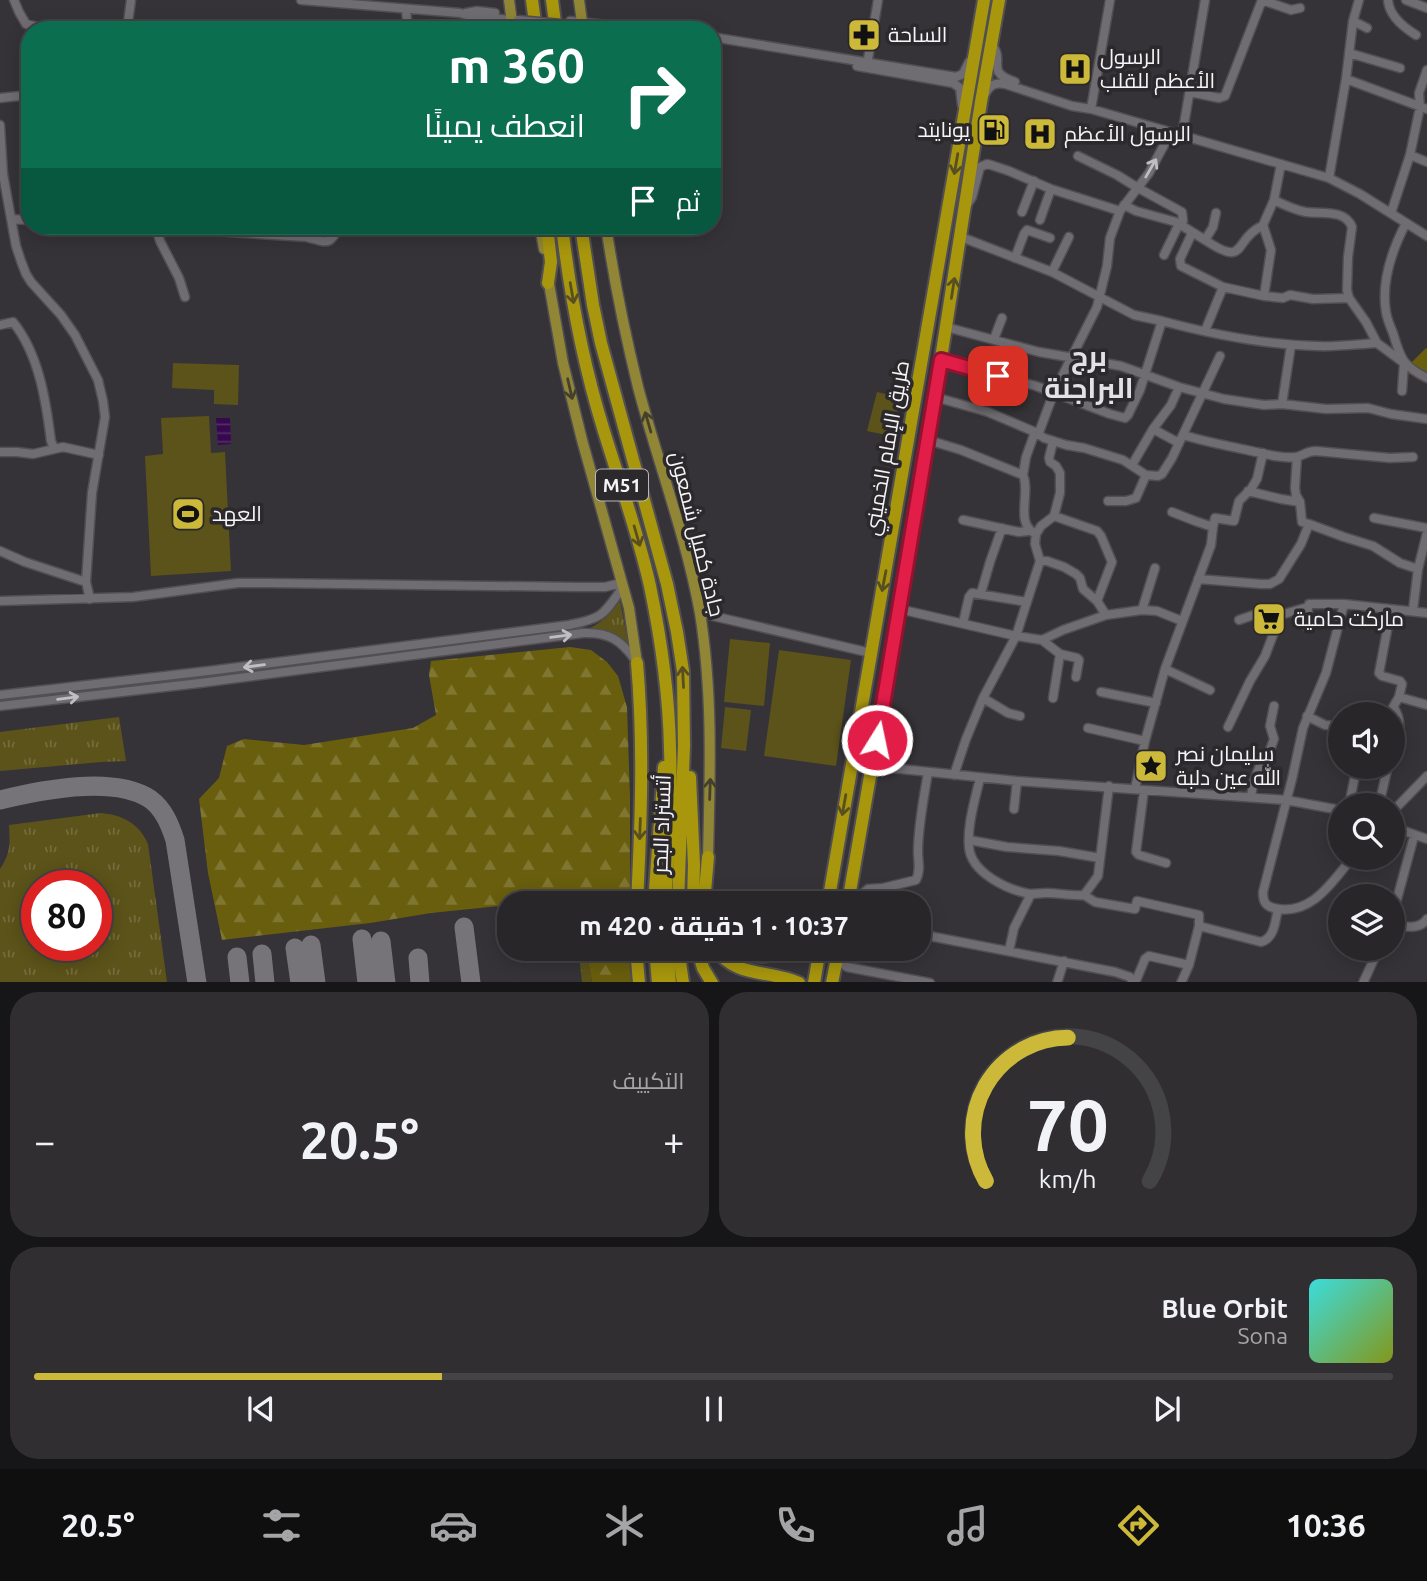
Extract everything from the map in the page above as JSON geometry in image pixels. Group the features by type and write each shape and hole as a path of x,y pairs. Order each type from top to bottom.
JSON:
{"highway":[{"path":"532,0 535,21"},
{"path":"552,0 555,21"},
{"name":"طريق الإمام الخميني","path":"830,891 984,0"},
{"name":"طريق الإمام الخميني","path":"850,891 935,397 999,0"},
{"path":"548,235 551,262 548,283"},
{"name":"M51","path":"563,235 580,339 590,380 650,585 663,670 670,746"},
{"name":"جادة كميل شمعون","path":"582,235 601,344 646,503 677,632 683,671 684,746"},
{"path":"907,444 909,452 915,456 920,454 927,444"},
{"path":"901,481 905,473 914,471 919,484"},
{"path":"637,663 642,756 637,891"},
{"path":"655,891 663,775 670,746"},
{"name":"أتستراد البحر","path":"667,891 670,746"},
{"path":"684,746 690,776 693,891"},
{"name":"أتستراد البحر","path":"678,891 684,746"},
{"path":"705,891 708,857"},
{"path":"694,866 699,873 702,891"},
{"path":"824,891 832,878"},
{"path":"637,961 639,982"},
{"path":"659,961 666,981"},
{"path":"666,981 667,961"},
{"path":"680,961 683,982"},
{"path":"701,961 712,982"},
{"path":"726,961 742,970 799,982"},
{"path":"814,982 818,961"},
{"path":"832,982 836,961"},
{"path":"837,961 840,982"}],"main road":[{"path":"509,0 514,20"},
{"path":"579,0 582,21"},
{"path":"541,235 564,363 629,608 637,663"},
{"name":"جادة كميل شمعون","path":"607,235 614,279 639,388 691,570 699,613 710,718 708,857"}],"street":[{"path":"14,0 24,21"},
{"path":"128,21 131,0"},
{"path":"301,0 406,10 460,13 477,11 514,20 533,21"},
{"path":"867,66 878,0"},
{"path":"1090,109 1110,0"},
{"path":"1182,136 1205,0"},
{"path":"1190,92 1219,98 1225,96 1262,0 1291,10 1300,8"},
{"path":"1329,178 1353,21 1359,0"},
{"path":"1388,0 1389,11 1416,35"},
{"path":"1406,0 1427,8"},
{"path":"406,10 407,21"},
{"path":"1353,21 1367,28"},
{"path":"721,40 744,41 957,85 961,90 965,114"},
{"path":"867,66 956,77 965,72 977,43"},
{"path":"991,44 997,53 996,67 1001,80"},
{"path":"1349,53 1399,68"},
{"path":"1391,213 1424,108 1419,93 1427,70"},
{"path":"1346,79 1424,108"},
{"path":"981,102 989,88 1001,80 1090,109 1329,178 1427,236"},
{"path":"0,98 21,97"},
{"path":"0,125 3,174 16,246 26,274 75,335 98,380 103,401 105,417 92,493 86,582 90,598"},
{"path":"954,775 983,698 1016,636 1040,561 1032,533 1025,520 1026,482 1023,475 1026,457 1054,392 1093,316 1107,266 1110,238 1122,208 1149,173 1171,132"},
{"path":"1410,155 1427,162"},
{"path":"1078,156 1180,210 1183,219 1164,256"},
{"path":"965,207 972,197 980,167 991,164 1051,189 1179,224 1221,249 1232,252 1240,249 1250,233 1260,227 1264,228"},
{"path":"1264,296 1271,250 1264,223 1274,200 1281,164"},
{"path":"1023,212 1034,181"},
{"path":"1040,220 1051,189"},
{"path":"1274,200 1305,212 1339,214 1348,218 1352,227 1348,257 1349,298 1377,343 1427,378"},
{"path":"1205,240 1211,232 1216,213"},
{"path":"11,219 21,220"},
{"path":"1402,391 1404,363 1386,312 1386,292 1393,251 1406,223"},
{"path":"1015,258 1027,230 1050,238"},
{"path":"1192,233 1180,259 1181,266 1223,287 1283,298 1290,295 1313,299 1349,298"},
{"path":"158,235 179,278 184,297"},
{"path":"273,235 306,237 328,242 334,235"},
{"path":"961,237 1052,272 1134,315 1205,331 1291,345 1377,343"},
{"path":"1052,272 1069,237"},
{"path":"1205,331 1223,287"},
{"path":"995,339 1002,318"},
{"path":"941,360 1054,392 1124,418 1140,390 1162,321"},
{"path":"0,326 13,322 25,340 45,396 54,448"},
{"path":"946,327 1039,352 1121,366 1179,387 1224,399 1326,409 1368,408 1427,419"},
{"path":"1282,404 1291,345"},
{"path":"935,397 988,411 1054,442 1123,460 1150,476 1161,474 1172,458 1220,356"},
{"path":"1132,465 1171,405 1179,387"},
{"path":"1153,429 1181,439 1297,457 1307,451 1390,458 1413,457"},
{"path":"963,520 1032,533 1054,516 1061,481 1059,470 1049,460 1054,442"},
{"path":"927,444 943,443 1023,475"},
{"path":"0,452 33,454 63,447 99,455"},
{"path":"1166,863 1136,852 1145,741 1165,669 1211,545 1215,518 1234,521 1239,501 1257,479 1263,453"},
{"path":"1297,457 1295,488 1302,522 1373,546 1396,561 1418,569"},
{"path":"1108,501 1136,498 1146,475"},
{"path":"1248,491 1300,502"},
{"path":"1172,512 1213,527"},
{"path":"1054,516 1097,531 1101,536 1112,562 1097,601"},
{"path":"1374,518 1427,528"},
{"path":"1198,579 1261,584 1274,582 1279,579 1301,544 1309,524"},
{"path":"981,593 1002,528"},
{"path":"1413,610 1418,569 1427,533"},
{"path":"0,551 86,582"},
{"path":"1040,561 1065,567 1076,574 1083,590 1097,601 1106,615"},
{"path":"1142,610 1155,568"},
{"path":"0,601 132,597 248,583 577,587 622,585"},
{"path":"0,695 569,625 601,614 612,604 622,585"},
{"path":"963,623 970,594 975,592 1027,602"},
{"path":"1239,620 1262,612 1293,612 1312,604 1343,604 1427,612"},
{"path":"1342,870 1321,895 1310,903 1293,909 1278,909 1268,906 1263,898 1298,746 1307,716 1326,673 1343,604"},
{"path":"1307,628 1308,607"},
{"path":"899,610 1042,640 1060,654 1079,660 1076,677"},
{"path":"1042,640 1106,615 1142,610 1157,611 1182,621"},
{"path":"1391,610 1380,673 1402,684 1396,702"},
{"path":"699,613 871,653"},
{"path":"1228,727 1265,656 1281,614"},
{"path":"0,706 583,633 604,634 613,638 626,648 637,663"},
{"path":"1053,698 1060,654"},
{"path":"1165,669 1210,690"},
{"path":"1101,692 1156,703"},
{"path":"1399,697 1427,705"},
{"path":"983,698 1008,713 1020,716"},
{"path":"1251,797 1262,760 1269,753 1274,739 1270,726 1274,706"},
{"path":"1307,716 1328,725"},
{"path":"1088,728 1145,741"},
{"path":"872,766 980,778 1286,800 1328,808"},
{"path":"866,891 916,880 928,772"},
{"path":"1405,799 1427,776"},
{"path":"980,778 972,811 969,840 972,859 980,870 990,878 1031,894 1084,895 1095,902 1135,909 1137,901 1199,915 1199,926 1189,965 1181,982"},
{"path":"1014,809 1017,781"},
{"path":"1084,895 1098,876 1110,786"},
{"path":"1405,832 1427,839"},
{"path":"1401,884 1415,836"},
{"path":"969,840 1007,847 1059,850 1100,858"},
{"path":"1009,951 1014,928 1031,894"},
{"path":"1199,926 1266,941 1271,936 1278,909"},
{"path":"1405,928 1426,922"},
{"path":"931,936 1124,974 1134,982 1149,956 1189,965"},
{"path":"841,961 847,967 930,982"},
{"path":"1056,982 1064,961"},
{"path":"1363,982 1373,961"}],"green space":[{"path":"1427,349 1427,375 1410,364"},
{"path":"173,363 239,365 238,405 214,404 214,390 172,388"},
{"path":"877,392 901,398 891,436 867,431"},
{"name":"العهد","path":"209,416 211,453 225,452 231,571 151,576 145,456 163,454 161,418"},
{"path":"620,601 629,647 588,629 606,617"},
{"path":"730,639 770,643 764,706 724,702"},
{"path":"570,647 591,650 607,662 618,676 627,707 630,891 497,891 497,906 222,940 208,873 199,799 219,778 227,746 244,739 304,745 413,728 436,715 429,675 431,661"},
{"path":"779,650 851,660 836,766 764,756"},
{"path":"725,707 751,710 746,751 721,748"},
{"path":"119,717 126,761 0,771 0,732"},
{"path":"101,813 123,818 135,825 148,844 167,982 0,982 0,869 6,858 10,838 9,825"},
{"path":"580,961 588,961 592,982 582,982"},
{"path":"588,961 630,961 633,982 592,982"}],"shaded area":[{"path":"216,418 230,418 231,444 218,445"}],"taxiway":[{"path":"0,800 56,789 97,786 135,792 155,803 166,818 175,840 197,982"},
{"path":"464,927 471,982"},
{"path":"362,939 367,982"},
{"path":"381,941 386,982"},
{"path":"311,945 316,982"},
{"path":"295,948 300,982"},
{"path":"262,954 265,982"},
{"path":"237,957 240,982"},
{"path":"418,958 420,982"}],"place":[{"name":"الساحة","path":"864,35"},
{"name":"الرسول الأعظم للقلب","path":"1075,69"},
{"name":"يونايتد","path":"994,130"},
{"name":"الرسول الأعظم","path":"1040,134"},
{"name":"العهد","path":"188,514"},
{"name":"ماركت حامية","path":"1269,619"},
{"name":"سليمان نصر الله عين دلبة","path":"1151,766"}],"district":[{"name":"برج البراجنة","path":"1089,372"}],"route":[{"path":"877,740 941,360 998,376"}]}
